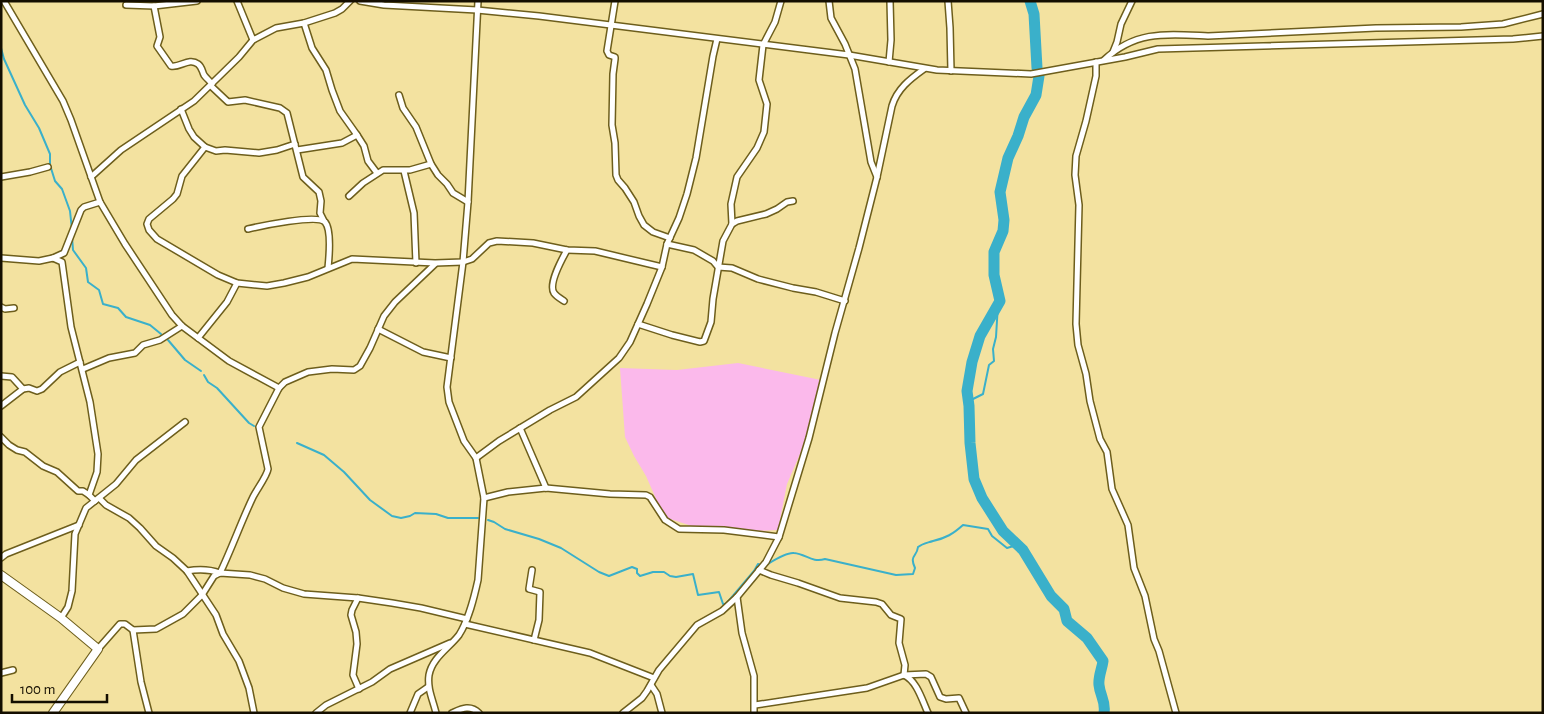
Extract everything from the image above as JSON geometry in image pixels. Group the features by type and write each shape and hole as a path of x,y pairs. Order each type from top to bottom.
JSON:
{"street":[{"path":"4,1 63,101 100,202 150,284 172,315 182,326 229,361 279,388"},
{"path":"126,5 154,6 197,1"},
{"path":"237,1 253,40"},
{"path":"91,177 121,150 194,101 212,85 253,40 276,28 304,24 335,13 350,1"},
{"path":"360,1 384,5 477,10 538,16 849,55 924,69 1031,74 1104,61 1148,50 1180,47 1506,39 1543,36"},
{"path":"436,713 428,687 430,670 466,622 478,580 484,498 476,458 464,441 449,402 447,387 463,262 468,202 478,1"},
{"path":"615,1 607,51 609,55 615,57 612,125 615,143 616,175 634,202 644,225 668,241 694,250 713,261 718,267 732,268 758,279 816,292 845,301"},
{"path":"638,324 672,335 700,342 704,341 711,322 718,267 724,241 732,224 731,204 737,177 757,148 764,132 766,104 759,80 763,45 775,22 781,1"},
{"path":"829,1 831,18 846,44 855,69 871,162 877,177"},
{"path":"889,62 891,40 890,1"},
{"path":"948,1 951,71"},
{"path":"1113,52 1121,24 1132,1"},
{"path":"154,6 160,37 157,46 171,66 177,67 191,61 196,62 212,85 228,102 245,100 283,109 289,116 303,177 319,192 321,201 320,213 327,226 330,247 328,268"},
{"path":"1104,61 1113,52 1131,41 1146,36 1208,36 1376,28 1461,27 1503,24 1543,14"},
{"path":"304,24 312,48 326,70 340,111 364,146 368,161 377,172"},
{"path":"476,458 520,428 576,397 619,358 638,324 662,267 668,241 680,218 694,167 717,39"},
{"path":"1096,62 1096,76 1076,156 1075,175 1079,205 1076,324 1078,345 1086,374 1091,407 1100,439 1107,452 1112,490 1128,525 1134,568 1146,596 1154,640 1159,651 1176,713"},
{"path":"623,713 642,698 654,678 697,625 722,611 737,598 772,553 779,537 809,438 877,177 895,97 908,80 924,69"},
{"path":"400,95 403,108 416,127 431,164 453,192 468,202"},
{"path":"181,109 194,136 205,146 216,151 259,153 295,144"},
{"path":"297,150 342,143 357,135"},
{"path":"205,146 182,176 177,194 149,219 147,224 149,230 158,239 218,275 237,282 267,286 284,283 308,277 352,259 436,263 463,262 472,259 489,243 497,241 533,243 567,250 595,251 662,267"},
{"path":"349,196 377,172 389,169 404,171 431,164"},
{"path":"1,176 30,172 48,167"},
{"path":"404,171 414,213 416,262"},
{"path":"732,224 736,221 766,214 787,202 793,201"},
{"path":"1,258 39,261 64,253 81,210 84,207 100,202"},
{"path":"248,229 299,220 320,220 324,222"},
{"path":"564,301 554,293 553,288 554,276 567,250"},
{"path":"53,258 62,262 71,327 95,428 98,454 97,472 89,495"},
{"path":"53,713 98,650 120,624 125,624 133,630 156,629 183,614 202,595 214,576 220,573 252,498 267,474 268,469 259,427 279,388 285,382 308,372 332,369 354,370 360,366 384,316 395,302 436,263"},
{"path":"198,338 227,302 237,282"},
{"path":"1,307 5,309 14,308"},
{"path":"82,369 109,358 135,353 142,345 160,340 182,326"},
{"path":"378,329 423,352 451,358"},
{"path":"1,406 23,389 40,391 60,372 80,362"},
{"path":"1,376 12,377 23,389"},
{"path":"61,618 68,607 72,591 74,543 86,508 116,484 136,460 185,422"},
{"path":"520,428 546,488"},
{"path":"1,437 9,445 25,452 43,466 57,472 78,491 82,491 129,518 156,546 187,571 216,615 223,634 239,661 249,688 254,713"},
{"path":"484,498 508,492 546,488 610,494 646,495 650,497 665,520 679,529 724,530 779,537"},
{"path":"1,558 6,554 79,525"},
{"path":"187,571 198,569 257,577 283,588 304,594 358,598 421,608 466,622 590,653 654,678"},
{"path":"532,570 529,589 540,592 539,620 534,640"},
{"path":"759,570 840,598 882,604 888,612 901,619 899,643 906,665 904,675"},
{"path":"1,575 61,618 98,650"},
{"path":"358,598 351,614 356,632 353,674 359,689"},
{"path":"737,598 742,633 754,676 754,713"},
{"path":"133,630 141,682 149,713"},
{"path":"316,713 326,705 372,682 390,669 453,641"},
{"path":"1,673 13,670"},
{"path":"904,675 910,678 914,684 928,713"},
{"path":"755,705 867,688 904,675 929,675 940,697 946,699 959,698 966,713"},
{"path":"651,685 657,694 662,713"},
{"path":"410,713 418,694 428,687"},
{"path":"452,713 469,707 479,713"}],"shaded area":[{"path":"738,363 821,380 803,447 787,484 778,530 754,531 695,527 664,517 646,476 625,437 620,368 677,370"}],"waterway":[{"path":"1030,1 1034,14 1037,68"},
{"path":"1,48 4,59 25,105 39,128 50,154 50,165 55,181 62,189 70,211 72,230"},
{"path":"1039,76 1036,95 1024,117 1008,158 1000,192 1004,220 1003,231 994,252 994,275 1000,301 980,336 972,362 967,391 970,443 974,479 982,498 1003,531 1023,550 1051,596 1064,609 1067,621 1087,638 1103,661 1099,682 1104,713"},
{"path":"72,237 73,250 86,268 88,282 99,290 103,304 118,308 126,317 150,325 161,334"},
{"path":"969,401 983,394 989,365 994,361 993,349 996,337 998,304"},
{"path":"168,340 185,360 201,371"},
{"path":"204,375 208,382 217,388 254,426"},
{"path":"297,443 324,455 344,472 370,500 392,516 401,518 415,513 436,514 448,518 478,518"},
{"path":"488,520 505,529 561,548 599,572 609,576 632,567 637,569 637,573 640,576 653,572 664,572 676,577 693,574 698,595 719,592 723,604 726,604 758,564 761,565"},
{"path":"766,565 783,556 794,553 816,560 825,559 896,575 913,574 915,568 913,558 918,547 946,537 963,525 988,529 992,536 1007,548 1017,545"}]}
